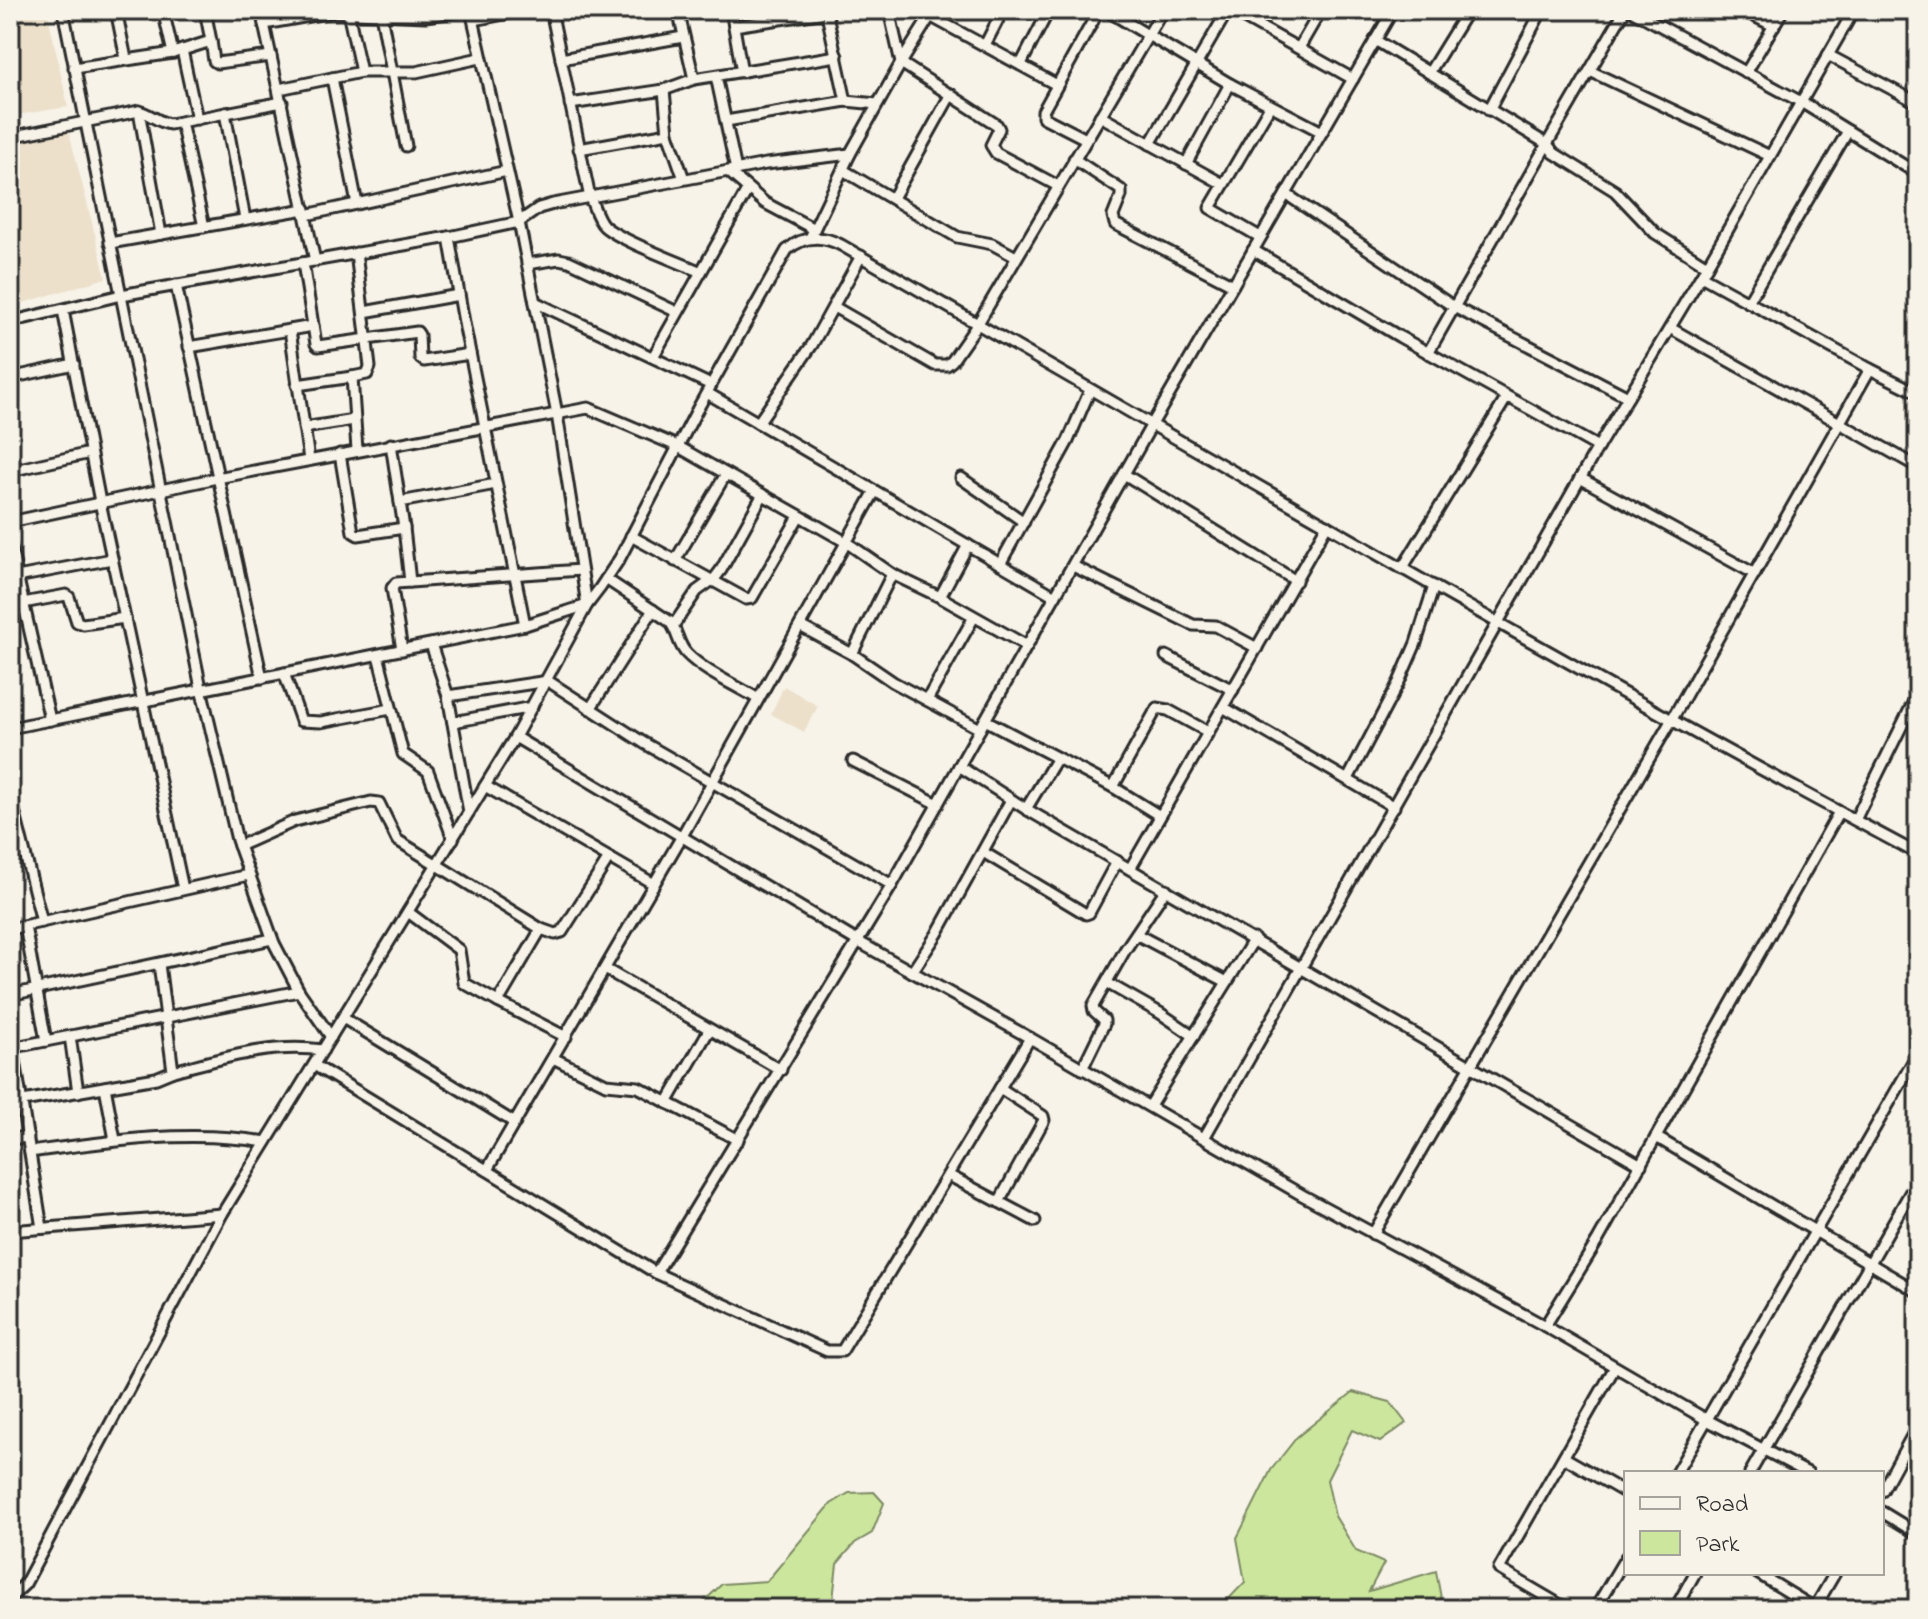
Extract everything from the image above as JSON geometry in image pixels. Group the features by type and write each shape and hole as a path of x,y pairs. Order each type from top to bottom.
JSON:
{"street":[{"path":"63,10 201,688 239,846 272,939 299,991 331,1037"},
{"path":"116,10 126,59"},
{"path":"163,10 197,119"},
{"path":"205,10 214,61 271,56"},
{"path":"261,10 315,261"},
{"path":"264,24 317,12 431,16 524,10"},
{"path":"551,10 590,198 605,227 701,272"},
{"path":"678,10 694,79"},
{"path":"731,10 742,72"},
{"path":"889,10 901,63 997,125 999,129 991,145 996,153 1058,186"},
{"path":"985,45 1003,10"},
{"path":"1021,64 1049,10"},
{"path":"1086,139 1043,117 1043,111 1099,10"},
{"path":"1106,10 1230,84 1322,132"},
{"path":"834,307 935,365 947,365 952,361 977,325 1163,10"},
{"path":"1150,144 1229,10 1353,79"},
{"path":"1299,48 1321,10"},
{"path":"656,1273 892,885 1151,426 1393,10"},
{"path":"1429,73 1468,10"},
{"path":"1489,110 1542,10"},
{"path":"1742,10 1774,26"},
{"path":"1746,73 1783,10"},
{"path":"1204,1138 1580,478 1707,266 1854,10"},
{"path":"734,26 826,11 846,101"},
{"path":"1428,353 1590,71 1635,11 1801,102 1918,174"},
{"path":"348,12 361,72"},
{"path":"472,13 519,222 557,414 587,605"},
{"path":"10,1598 25,1584 222,1214 515,737 587,605 631,536 677,446 787,250 812,234 877,104 932,13 1057,85"},
{"path":"381,14 406,146"},
{"path":"561,59 683,37"},
{"path":"1375,40 1547,144 1554,153 1615,191 1655,233 1707,266"},
{"path":"74,68 177,52 211,41"},
{"path":"1828,55 1918,103"},
{"path":"570,104 664,90 694,79 837,56"},
{"path":"279,89 361,72 393,73 429,69 480,58"},
{"path":"1590,71 1770,156"},
{"path":"716,76 732,171 765,203 812,234 861,256 1402,569 1671,721 1918,854"},
{"path":"332,78 357,204"},
{"path":"1186,164 1230,84"},
{"path":"664,90 668,133 684,179"},
{"path":"893,198 951,94"},
{"path":"726,121 846,101 877,104"},
{"path":"10,137 139,111 163,123 181,122 282,102"},
{"path":"1260,237 1210,208 1270,106"},
{"path":"139,111 161,234"},
{"path":"225,113 245,219"},
{"path":"1100,116 1223,184"},
{"path":"181,122 204,227"},
{"path":"1748,302 1848,131"},
{"path":"579,149 668,133"},
{"path":"10,322 121,295 449,237 519,222 539,208 684,179 809,157 850,154"},
{"path":"1074,159 1121,190 1113,216 1115,224 1233,285"},
{"path":"843,170 957,237 992,244 1016,257"},
{"path":"110,243 245,219 357,204 507,171"},
{"path":"653,357 748,189"},
{"path":"1286,194 1454,307 1628,397"},
{"path":"449,237 525,625"},
{"path":"1253,250 1428,353 1598,447"},
{"path":"297,385 367,374 370,367 356,253"},
{"path":"758,423 812,345 861,256"},
{"path":"527,264 559,259 569,261 677,312"},
{"path":"303,263 318,346 417,332 420,358 424,361 470,354"},
{"path":"1701,276 1918,393"},
{"path":"176,285 262,678"},
{"path":"364,312 459,295"},
{"path":"535,302 653,357 709,389 758,423 1055,596"},
{"path":"63,310 141,701 183,889"},
{"path":"189,347 313,326"},
{"path":"1670,328 1918,467"},
{"path":"290,330 309,460"},
{"path":"10,378 74,364"},
{"path":"1373,1234 1671,721 1870,369"},
{"path":"352,377 357,450"},
{"path":"1000,564 1068,441 1090,390"},
{"path":"1402,569 1507,397"},
{"path":"10,522 357,450 485,429 578,408 598,410 677,446 846,542 892,574 1027,646"},
{"path":"304,428 354,420"},
{"path":"391,444 410,582"},
{"path":"10,471 90,453"},
{"path":"340,454 353,532 358,535 404,528"},
{"path":"675,561 726,474"},
{"path":"1124,474 1296,581"},
{"path":"961,478 1024,522"},
{"path":"1580,478 1755,574"},
{"path":"400,502 496,484"},
{"path":"487,1170 682,836 875,491"},
{"path":"673,626 697,591 721,570 762,496"},
{"path":"631,536 746,599 752,598 799,516"},
{"path":"1130,869 1327,525"},
{"path":"10,544 50,720"},
{"path":"940,597 968,545"},
{"path":"17,577 112,559"},
{"path":"1073,566 1193,625 1216,626 1257,648"},
{"path":"402,650 392,588 396,583 581,570"},
{"path":"852,654 892,574"},
{"path":"606,579 673,626 678,642 689,657 758,699"},
{"path":"1348,779 1399,682 1416,643 1434,586"},
{"path":"23,603 66,595 77,622 83,624 125,618"},
{"path":"10,728 525,625 587,605"},
{"path":"590,709 653,610"},
{"path":"927,700 974,617"},
{"path":"800,626 927,700 1057,758 1160,816"},
{"path":"431,644 448,696 469,813"},
{"path":"378,655 403,754 428,771 453,839"},
{"path":"1166,656 1233,690"},
{"path":"284,673 301,721 321,722 391,709"},
{"path":"448,696 548,681 711,783 892,885"},
{"path":"1855,820 1918,693"},
{"path":"453,722 532,707"},
{"path":"1223,707 1394,807"},
{"path":"1113,787 1157,708 1168,710 1208,732"},
{"path":"515,737 857,941 1373,1234 1804,1471"},
{"path":"1026,809 1057,758"},
{"path":"853,761 938,804"},
{"path":"959,766 1026,809 1641,1165"},
{"path":"485,786 654,884"},
{"path":"10,794 15,834 42,922"},
{"path":"912,972 937,934 1011,800"},
{"path":"239,846 295,821 375,802 382,806 397,840 541,929 555,934 562,932 609,858"},
{"path":"1545,1326 1641,1165 1839,812"},
{"path":"983,852 1086,914 1117,861"},
{"path":"10,929 248,875"},
{"path":"1082,1069 1104,1024 1093,1006 1166,889"},
{"path":"408,912 459,950 464,983 566,1037"},
{"path":"25,926 46,1041"},
{"path":"498,1002 541,929"},
{"path":"1136,934 1227,982"},
{"path":"10,995 272,939"},
{"path":"1150,1106 1254,939"},
{"path":"159,964 173,1071"},
{"path":"605,969 781,1070"},
{"path":"1107,983 1194,1036"},
{"path":"12,1048 299,991"},
{"path":"343,1018 515,1123"},
{"path":"10,1029 42,1228"},
{"path":"667,1103 709,1030"},
{"path":"70,1036 78,1092"},
{"path":"314,1065 656,1273 827,1351 838,1353 845,1348 1030,1038"},
{"path":"23,1101 156,1078 251,1051 298,1047 323,1050"},
{"path":"1677,1471 1918,1053"},
{"path":"553,1058 606,1084 638,1087 738,1140"},
{"path":"105,1087 115,1140"},
{"path":"999,1202 1044,1120 1043,1116 1000,1088"},
{"path":"30,1152 115,1140 201,1135 266,1142"},
{"path":"10,1139 28,1137"},
{"path":"1656,1137 1918,1292"},
{"path":"948,1175 1035,1221"},
{"path":"1751,1471 1918,1179"},
{"path":"10,1231 222,1214"},
{"path":"1567,1609 1499,1569 1615,1367"},
{"path":"1884,1487 1918,1425"},
{"path":"1565,1458 1624,1492"},
{"path":"1884,1513 1918,1534"},
{"path":"1595,1609 1624,1560"},
{"path":"1675,1609 1694,1575"},
{"path":"1760,1575 1814,1609 1834,1575"}],"shaded area":[{"path":"10,10 47,10 68,107 10,116"},
{"path":"69,132 106,278 10,307 10,144"},
{"path":"784,686 818,706 804,732 771,714"}],"green space":[{"path":"1353,1392 1390,1402 1406,1423 1380,1442 1352,1430 1327,1480 1335,1516 1356,1551 1384,1563 1369,1591 1436,1571 1443,1609 1219,1609 1245,1582 1237,1538 1271,1470 1297,1437"},
{"path":"874,1492 884,1503 872,1533 855,1543 837,1564 832,1609 696,1609 722,1584 767,1581 831,1504 849,1493"}]}
